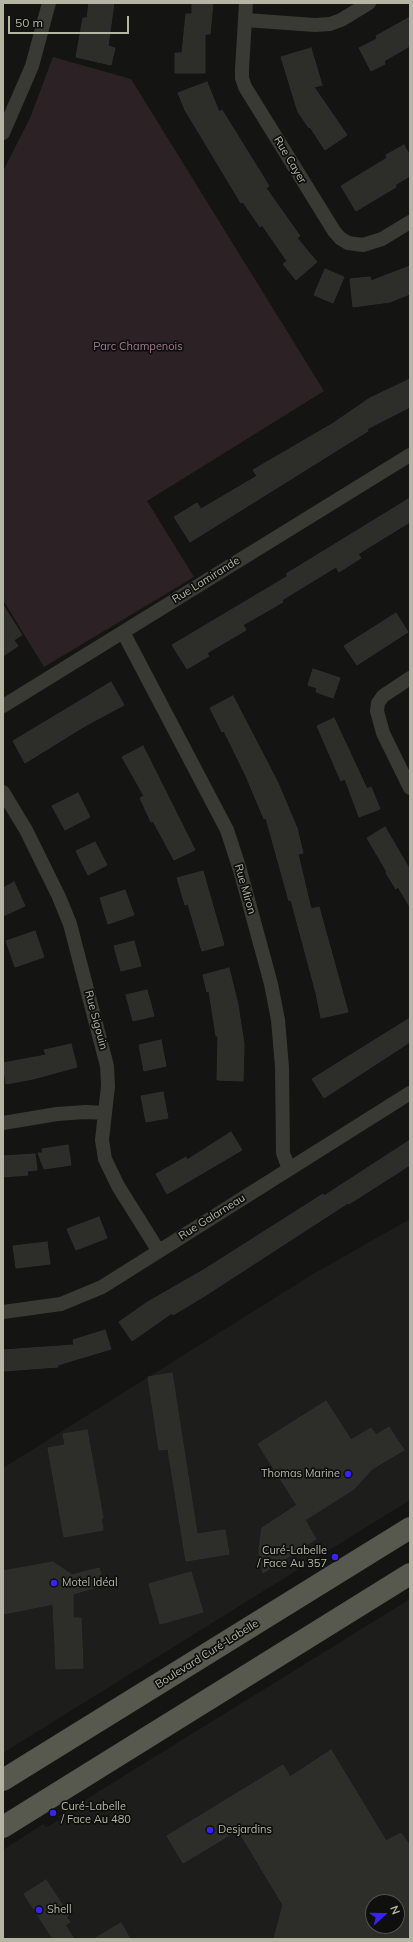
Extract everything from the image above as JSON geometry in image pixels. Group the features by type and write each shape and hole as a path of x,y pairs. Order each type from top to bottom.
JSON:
{"main road":[{"name":"Boulevard Curé-Labelle","path":"3,1780 410,1528"},
{"path":"3,1827 410,1574"}],"street":[{"path":"3,133 32,66 49,3"},
{"name":"Rue Cayer","path":"246,3 242,78 245,87 334,231 340,238 348,242 362,245 382,239 410,222"},
{"path":"245,20 330,24 341,20 369,3"},
{"name":"Rue Lamirande","path":"3,706 410,455"},
{"name":"Rue Miron","path":"123,632 227,830 236,856 266,964 278,1020 282,1067 282,1153 289,1169"},
{"path":"410,678 383,696 378,703 377,711 383,733 410,788"},
{"name":"Rue Sigouin","path":"3,792 24,826 53,885 74,936 107,1066 108,1086 102,1140 109,1167 123,1195 158,1250"},
{"name":"Rue Galarneau","path":"3,1312 50,1307 78,1298 102,1287 158,1250 410,1093"},
{"path":"3,1123 57,1114 86,1112 105,1113"}],"shaded area":[{"path":"410,1219 410,1500 3,1753 3,1468 313,1274"},
{"path":"410,1599 410,1939 3,1939 3,1850 43,1824 47,1827 60,1819 59,1816"}],"green space":[{"name":"Parc Champenois","path":"53,57 131,79 324,391 147,501 194,577 44,667 3,600 3,171 30,118"}],"building":[{"path":"89,3 114,3 108,46 115,48 111,65 76,57 83,18 87,18"},
{"path":"192,3 213,3 210,34 205,34 205,73 175,73 175,53 182,53 186,14 192,14"},
{"path":"410,17 410,46 384,61 385,64 371,71 359,48 377,39 376,36"},
{"path":"311,48 322,85 314,87 347,135 325,150 298,112 281,57"},
{"path":"207,82 219,112 222,110 269,186 266,188 300,236 297,238 317,262 296,280 283,264 287,261 262,225 260,227 243,202 241,203 185,110 178,93"},
{"path":"404,145 410,156 410,176 395,185 396,187 356,211 341,186 387,158 386,155"},
{"path":"410,266 410,294 390,302 353,307 350,279 370,277 371,281"},
{"path":"325,269 344,277 333,303 314,295"},
{"path":"410,379 410,407 367,429 368,431 190,542 174,517 197,503 201,509 257,476 253,470 332,424 370,398"},
{"path":"410,498 410,522 358,554 361,558 339,572 336,567 282,600 283,602 243,625 246,630 207,653 209,656 187,669 172,645 288,576 286,574"},
{"path":"3,605 22,635 14,640 18,646 3,656"},
{"path":"396,613 408,632 357,665 344,646"},
{"path":"313,669 340,678 333,698 316,692 317,688 308,685"},
{"path":"111,682 124,705 85,726 25,763 13,741"},
{"path":"233,696 278,783 297,828 303,853 298,854 311,909 319,907 348,1012 321,1018 316,993 291,900 289,901 266,818 264,819 246,776 224,731 222,732 210,708"},
{"path":"334,718 367,789 371,787 380,809 359,817 345,779 341,781 317,726"},
{"path":"143,746 195,850 174,860 153,821 151,822 140,798 144,796 122,757"},
{"path":"78,793 90,817 65,830 52,806"},
{"path":"385,827 410,870 410,907 398,887 396,889 386,873 387,872 367,838"},
{"path":"95,842 107,865 88,875 76,851"},
{"path":"203,871 224,945 202,951 188,904 185,905 177,878"},
{"path":"14,882 25,906 3,916 3,888"},
{"path":"125,890 134,915 108,924 100,898"},
{"path":"35,931 44,957 15,967 6,941"},
{"path":"134,941 141,966 121,971 114,946"},
{"path":"229,968 238,1005 244,1044 243,1081 217,1080 218,1036 216,1036 209,991 207,992 203,975"},
{"path":"147,990 154,1016 133,1021 126,995"},
{"path":"410,1018 410,1042 324,1098 312,1079"},
{"path":"161,1040 166,1066 144,1071 139,1045"},
{"path":"71,1044 77,1067 33,1079 6,1084 3,1063 46,1055 44,1050"},
{"path":"163,1092 168,1118 146,1122 141,1096"},
{"path":"231,1132 242,1150 167,1194 156,1174 186,1157 187,1160"},
{"path":"410,1140 410,1165 349,1204 348,1203 203,1297 173,1315 172,1313 132,1341 119,1322 146,1303 205,1269 323,1194 324,1196"},
{"path":"68,1145 71,1165 44,1169 38,1153 43,1153 42,1149"},
{"path":"35,1154 37,1170 27,1171 28,1175 3,1177 3,1156"},
{"path":"99,1217 107,1238 76,1250 67,1229"},
{"path":"47,1242 50,1264 16,1268 13,1246"},
{"path":"105,1330 111,1349 58,1365 58,1367 3,1371 3,1350 74,1345 73,1340"},
{"path":"172,1373 197,1534 225,1530 229,1554 186,1561 168,1449 159,1450 148,1377"},
{"path":"326,1401 351,1440 371,1428 376,1435 389,1427 404,1450 372,1469 354,1489 305,1520 316,1539 263,1573 259,1550 262,1528 297,1505 258,1444"},
{"path":"87,1430 103,1518 101,1518 103,1530 64,1537 48,1448 65,1445 63,1434"},
{"path":"53,1562 72,1575 99,1568 104,1585 73,1594 73,1618 81,1618 83,1668 56,1669 53,1604 3,1614 3,1571"},
{"path":"191,1572 203,1612 160,1624 149,1584"},
{"path":"331,1750 386,1841 401,1833 410,1846 410,1939 274,1939 283,1905 238,1830 183,1863 167,1836 283,1765 290,1777"},
{"path":"46,1880 69,1915 66,1917 70,1922 65,1925 74,1939 53,1939 24,1894"},
{"path":"121,1923 130,1939 94,1939"}],"place":[{"name":"Thomas Marine","path":"348,1474"},
{"name":"Curé-Labelle / Face Au 357","path":"335,1557"},
{"name":"Motel Idéal","path":"54,1583"},
{"name":"Curé-Labelle / Face Au 480","path":"53,1813"},
{"name":"Desjardins","path":"210,1830"},
{"name":"Shell","path":"39,1910"}]}
